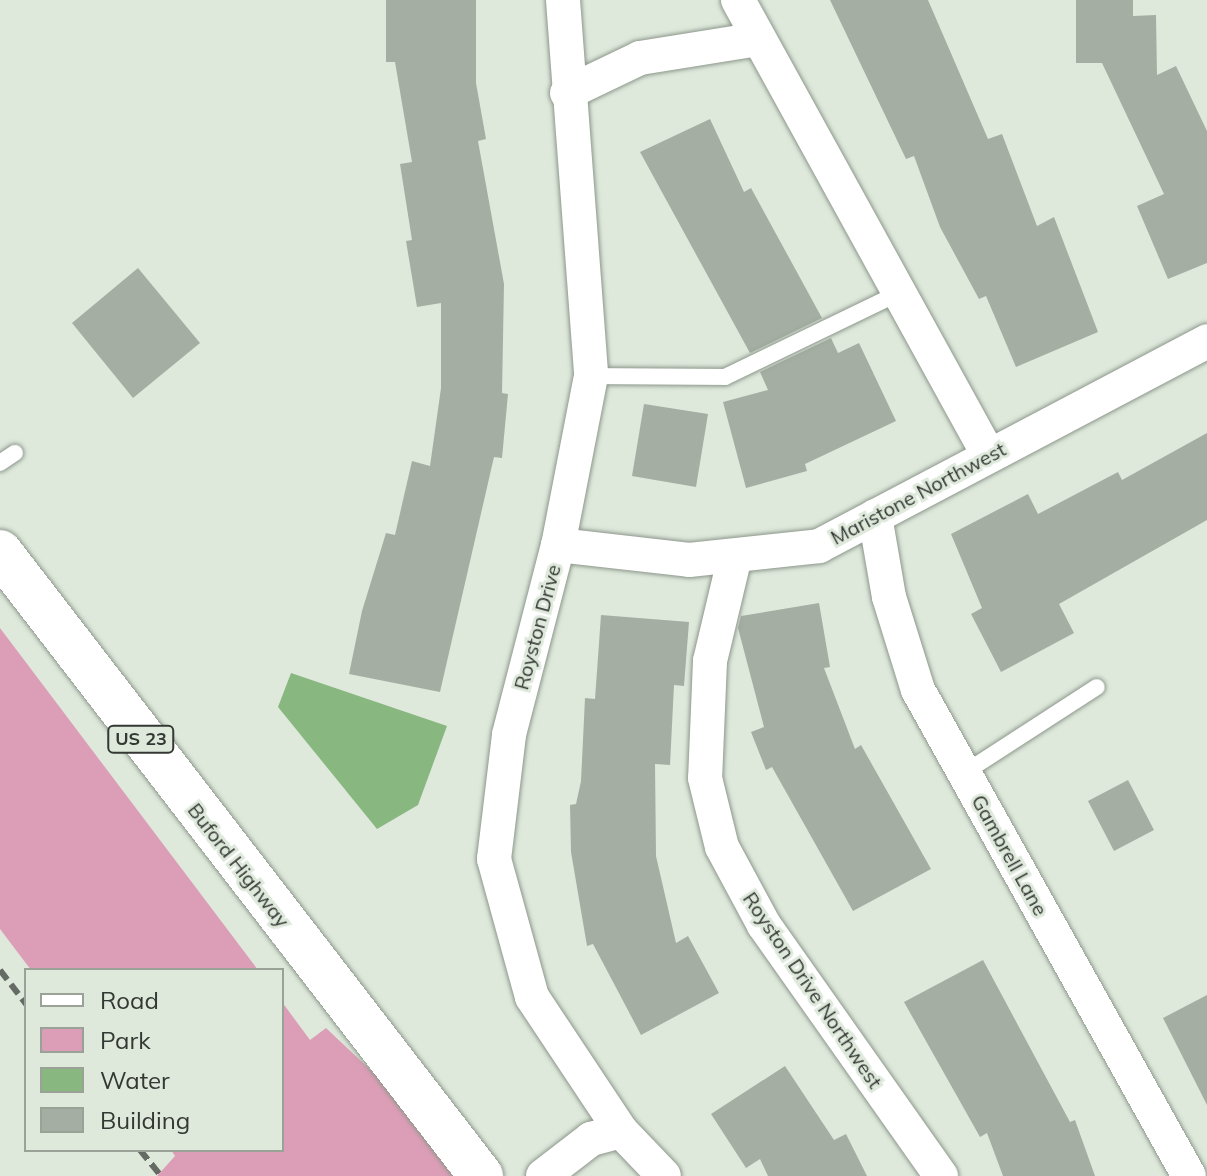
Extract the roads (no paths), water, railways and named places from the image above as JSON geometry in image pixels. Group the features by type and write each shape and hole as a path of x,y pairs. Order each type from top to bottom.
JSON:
{"main road":[{"name":"Buford Highway","path":"0,552 481,1176"}],"street":[{"name":"Royston Drive","path":"563,0 567,93 591,376 558,545 509,735 494,859 532,997 621,1131 664,1176"},
{"path":"738,0 988,454"},
{"path":"567,93 640,58 758,39"},
{"name":"Maristone Northwest","path":"558,545 689,560 819,546 1207,341"},
{"name":"Gambrell Lane","path":"875,516 907,659 964,773 1189,1176"},
{"name":"Royston Drive Northwest","path":"735,556 710,661 705,764 722,847 764,925 941,1176"},
{"path":"543,1176 591,1139 621,1131"}],"lane":[{"path":"591,376 725,377 747,372 899,293"},
{"path":"0,463 15,453"},
{"path":"964,773 1097,687"}],"water":[{"path":"291,673 447,726 418,805 377,829 278,707"}],"railway":[{"path":"0,970 24,1001"},
{"path":"142,1152 161,1176"}]}
